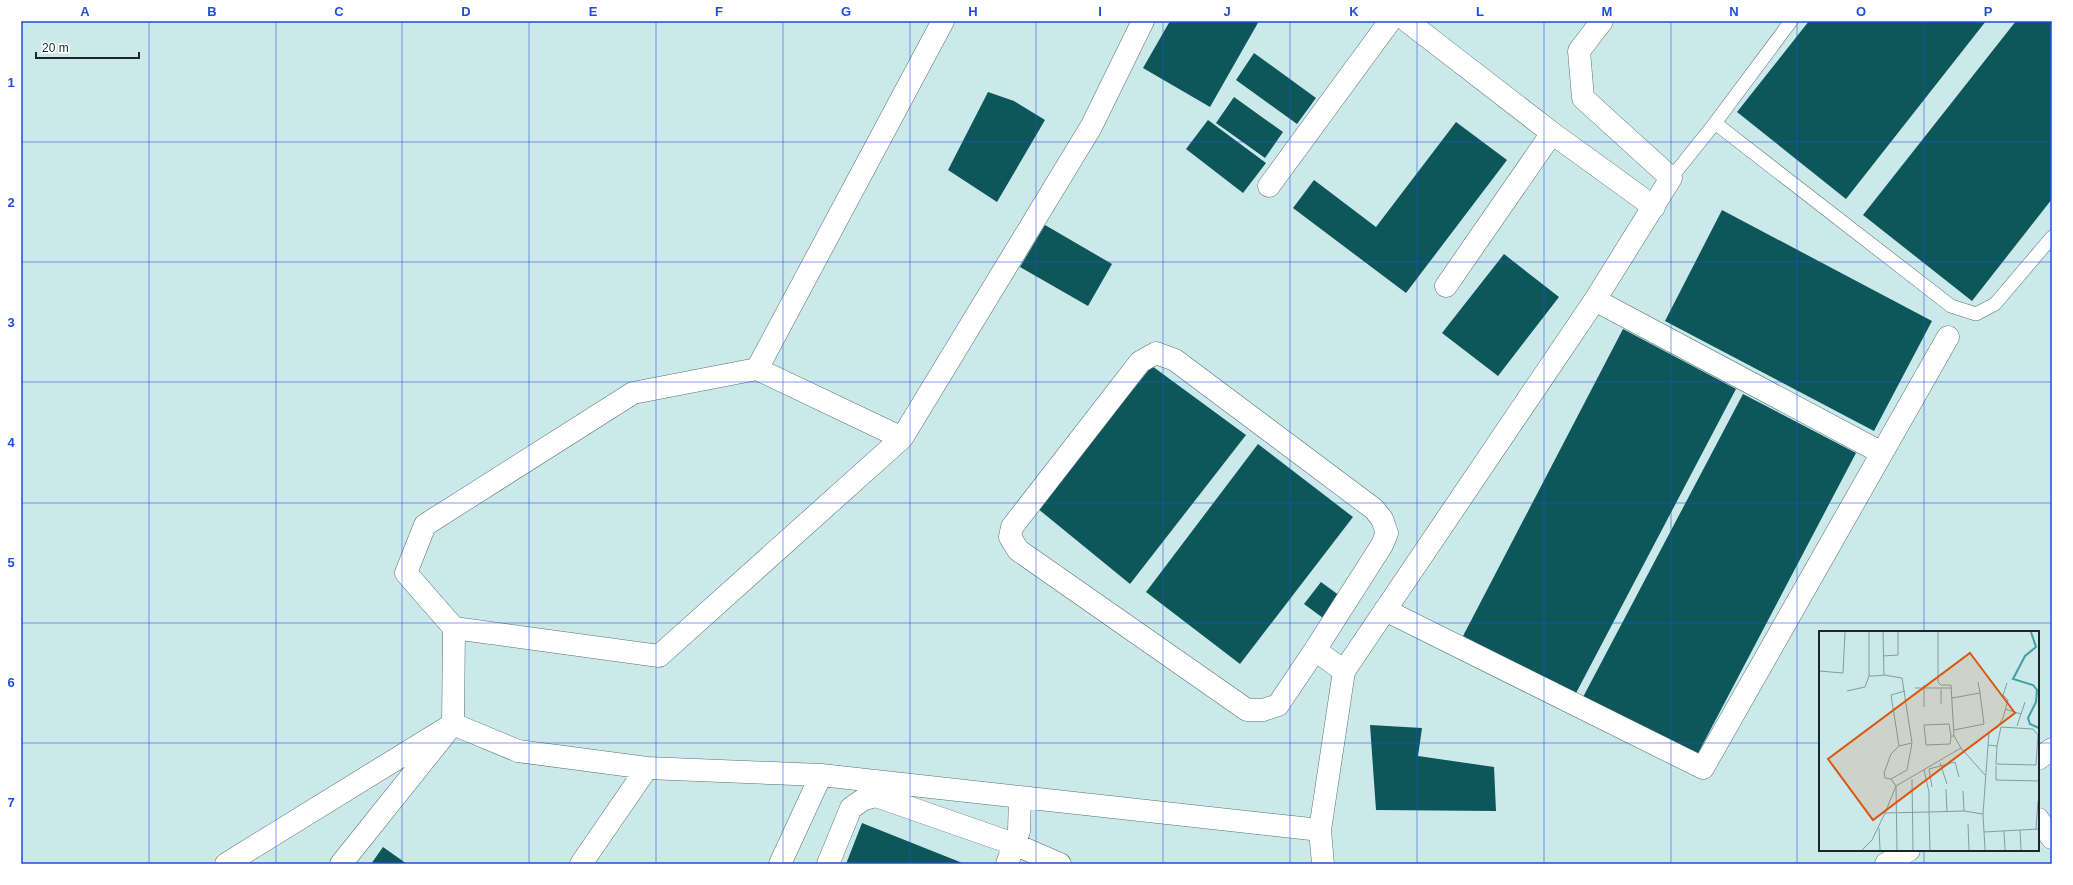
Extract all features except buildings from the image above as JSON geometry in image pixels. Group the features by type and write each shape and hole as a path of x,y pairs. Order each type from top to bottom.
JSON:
{"street":[{"path":"757,369 943,21"},
{"path":"902,438 757,369 633,393 425,525 406,573 454,628 659,656 902,438 1091,127 1143,21"},
{"path":"1269,186 1390,21"},
{"path":"1407,21 1552,133 1654,206"},
{"path":"1323,864 1320,830 1344,671 1595,300 1671,178 1583,98 1579,51 1602,21"},
{"path":"1446,286 1552,133"},
{"path":"1595,300 1882,453"},
{"path":"1385,610 1703,768 1948,337"},
{"path":"1156,353 1175,360 1374,509 1382,519 1387,533 1382,545 1315,650 1278,705 1263,710 1247,710 1018,550 1010,537 1012,527 1140,362 1156,353"},
{"path":"341,864 453,724 454,628"},
{"path":"1315,650 1344,671"},
{"path":"453,724 518,750 647,768 821,775 1320,830"},
{"path":"226,864 453,724"},
{"path":"2039,758 2052,749"},
{"path":"581,864 647,768"},
{"path":"780,864 821,775"},
{"path":"828,864 851,808 864,799 876,796 1010,854 1060,864"},
{"path":"1010,854 1019,831 1020,797"},
{"path":"2039,819 2052,838"},
{"path":"1886,864 1907,851"}],"lane":[{"path":"1671,178 1715,123 1791,21"},
{"path":"1715,123 1951,306 1976,314 1995,304 2052,236"}]}
